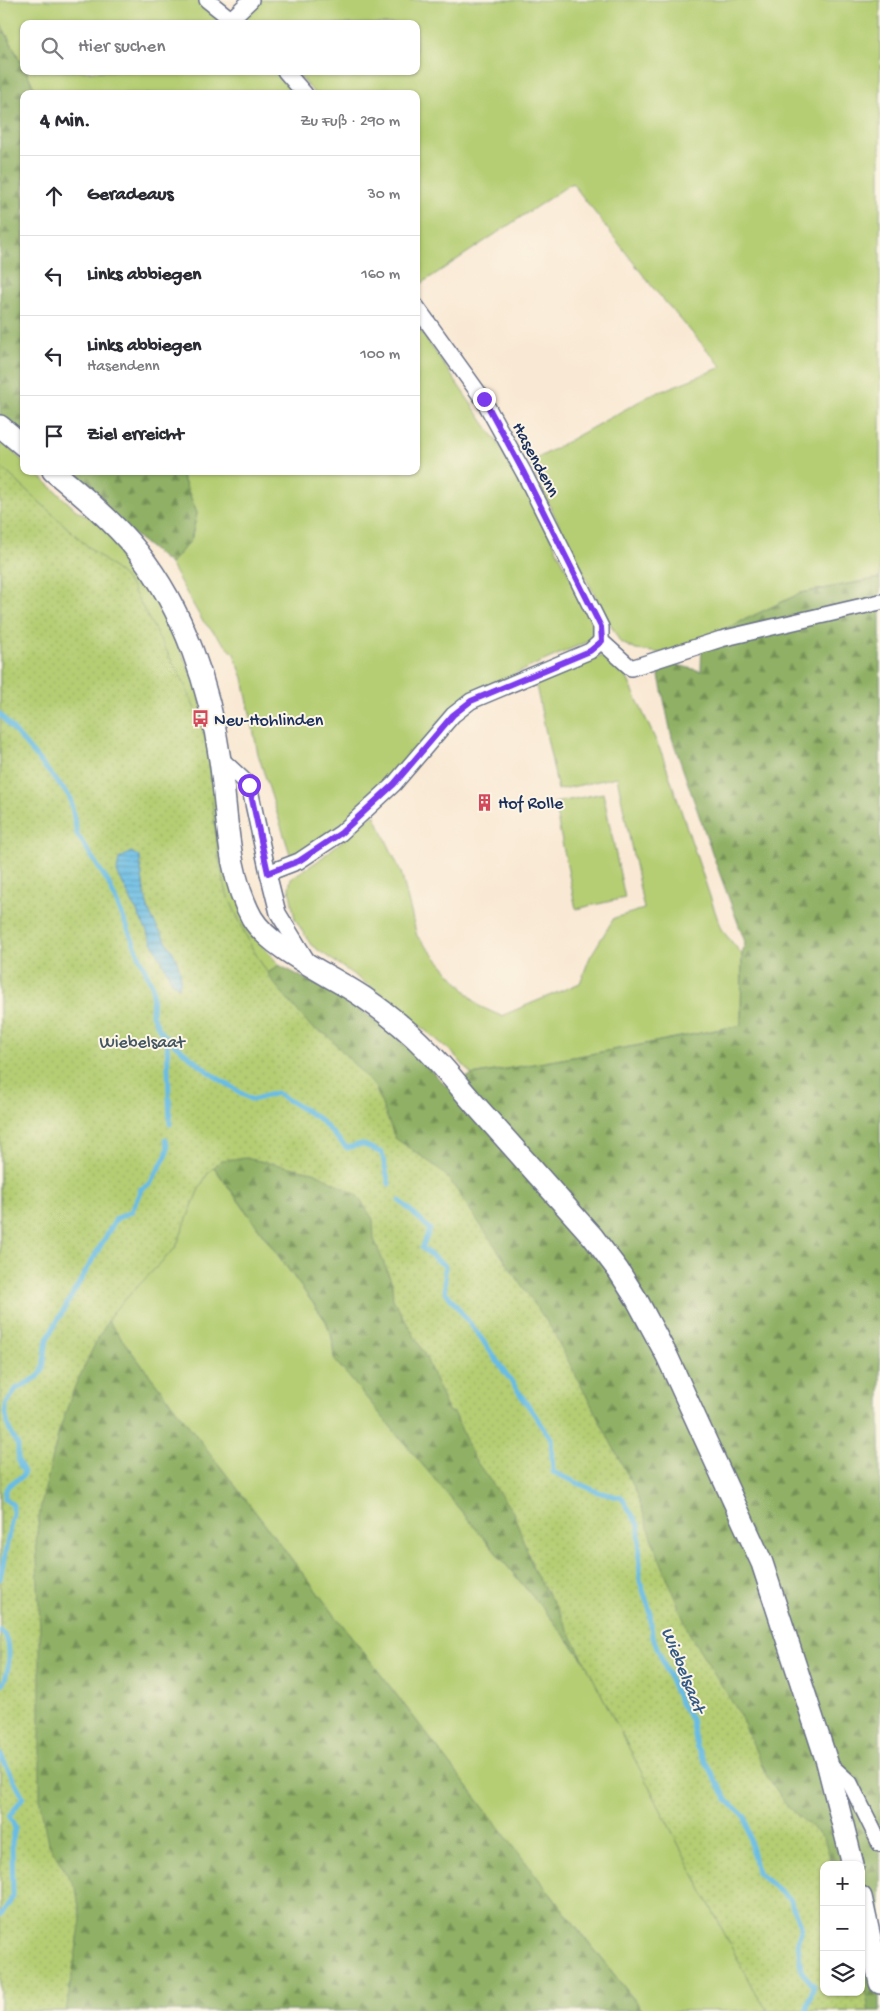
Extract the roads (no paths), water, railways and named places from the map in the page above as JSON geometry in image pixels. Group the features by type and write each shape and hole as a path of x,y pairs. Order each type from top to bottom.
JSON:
{"main road":[{"path":"0,426 20,443"},
{"path":"58,475 99,511 137,550 156,576 180,623 200,672 212,715 220,758 233,855 241,894 254,920 270,940 381,1009 426,1049 593,1237 618,1270 637,1300 667,1356 762,1563 827,1762 852,1861"},
{"path":"863,1906 880,1984"}],"street":[{"path":"207,0 233,20"},
{"path":"235,20 251,0"},
{"path":"288,75 302,90"},
{"name":"Hasendenn","path":"420,311 484,399 524,473 601,627 602,641"},
{"path":"268,873 299,861 341,833 394,784 453,715 471,701 590,651 602,641 631,668 721,639 880,602"},
{"path":"220,758 249,785 278,913 309,964"},
{"path":"827,1762 850,1784 880,1844"}],"water":[{"path":"131,852 140,857 147,905 152,918 177,960 181,978 179,987 173,983 117,872 119,859"}],"waterway":[{"name":"Wiebelsaat","path":"0,714 70,797 77,834 108,882 153,988 152,1015 162,1034 210,1073 252,1100 276,1093 318,1118 347,1148 362,1144 382,1153 389,1184"},
{"path":"167,1038 170,1124"},
{"path":"0,1579 13,1513 13,1505 5,1499 5,1495 7,1488 22,1477 24,1472 18,1461 18,1446 9,1429 6,1405 16,1389 38,1377 43,1369 47,1339 116,1219 132,1211 141,1189 150,1184 166,1156 168,1148 166,1140"},
{"name":"Wiebelsaat","path":"400,1201 430,1229 422,1248 445,1266 445,1291 481,1338 551,1438 553,1472 598,1492 622,1498 639,1526 640,1581 650,1611 652,1635 680,1703 691,1719 696,1746 728,1801 745,1817 757,1872 790,1900 801,1927 798,1941 801,1971 814,1986 806,2011"},
{"path":"0,1630 7,1639 9,1658 7,1671 0,1686"},
{"path":"0,1754 23,1797 9,1817 15,1829 12,1842 13,1896 0,1916"}],"place":[{"name":"Neu-Hohlinden","path":"200,719"},
{"name":"Hof Rolle","path":"484,802"}]}
